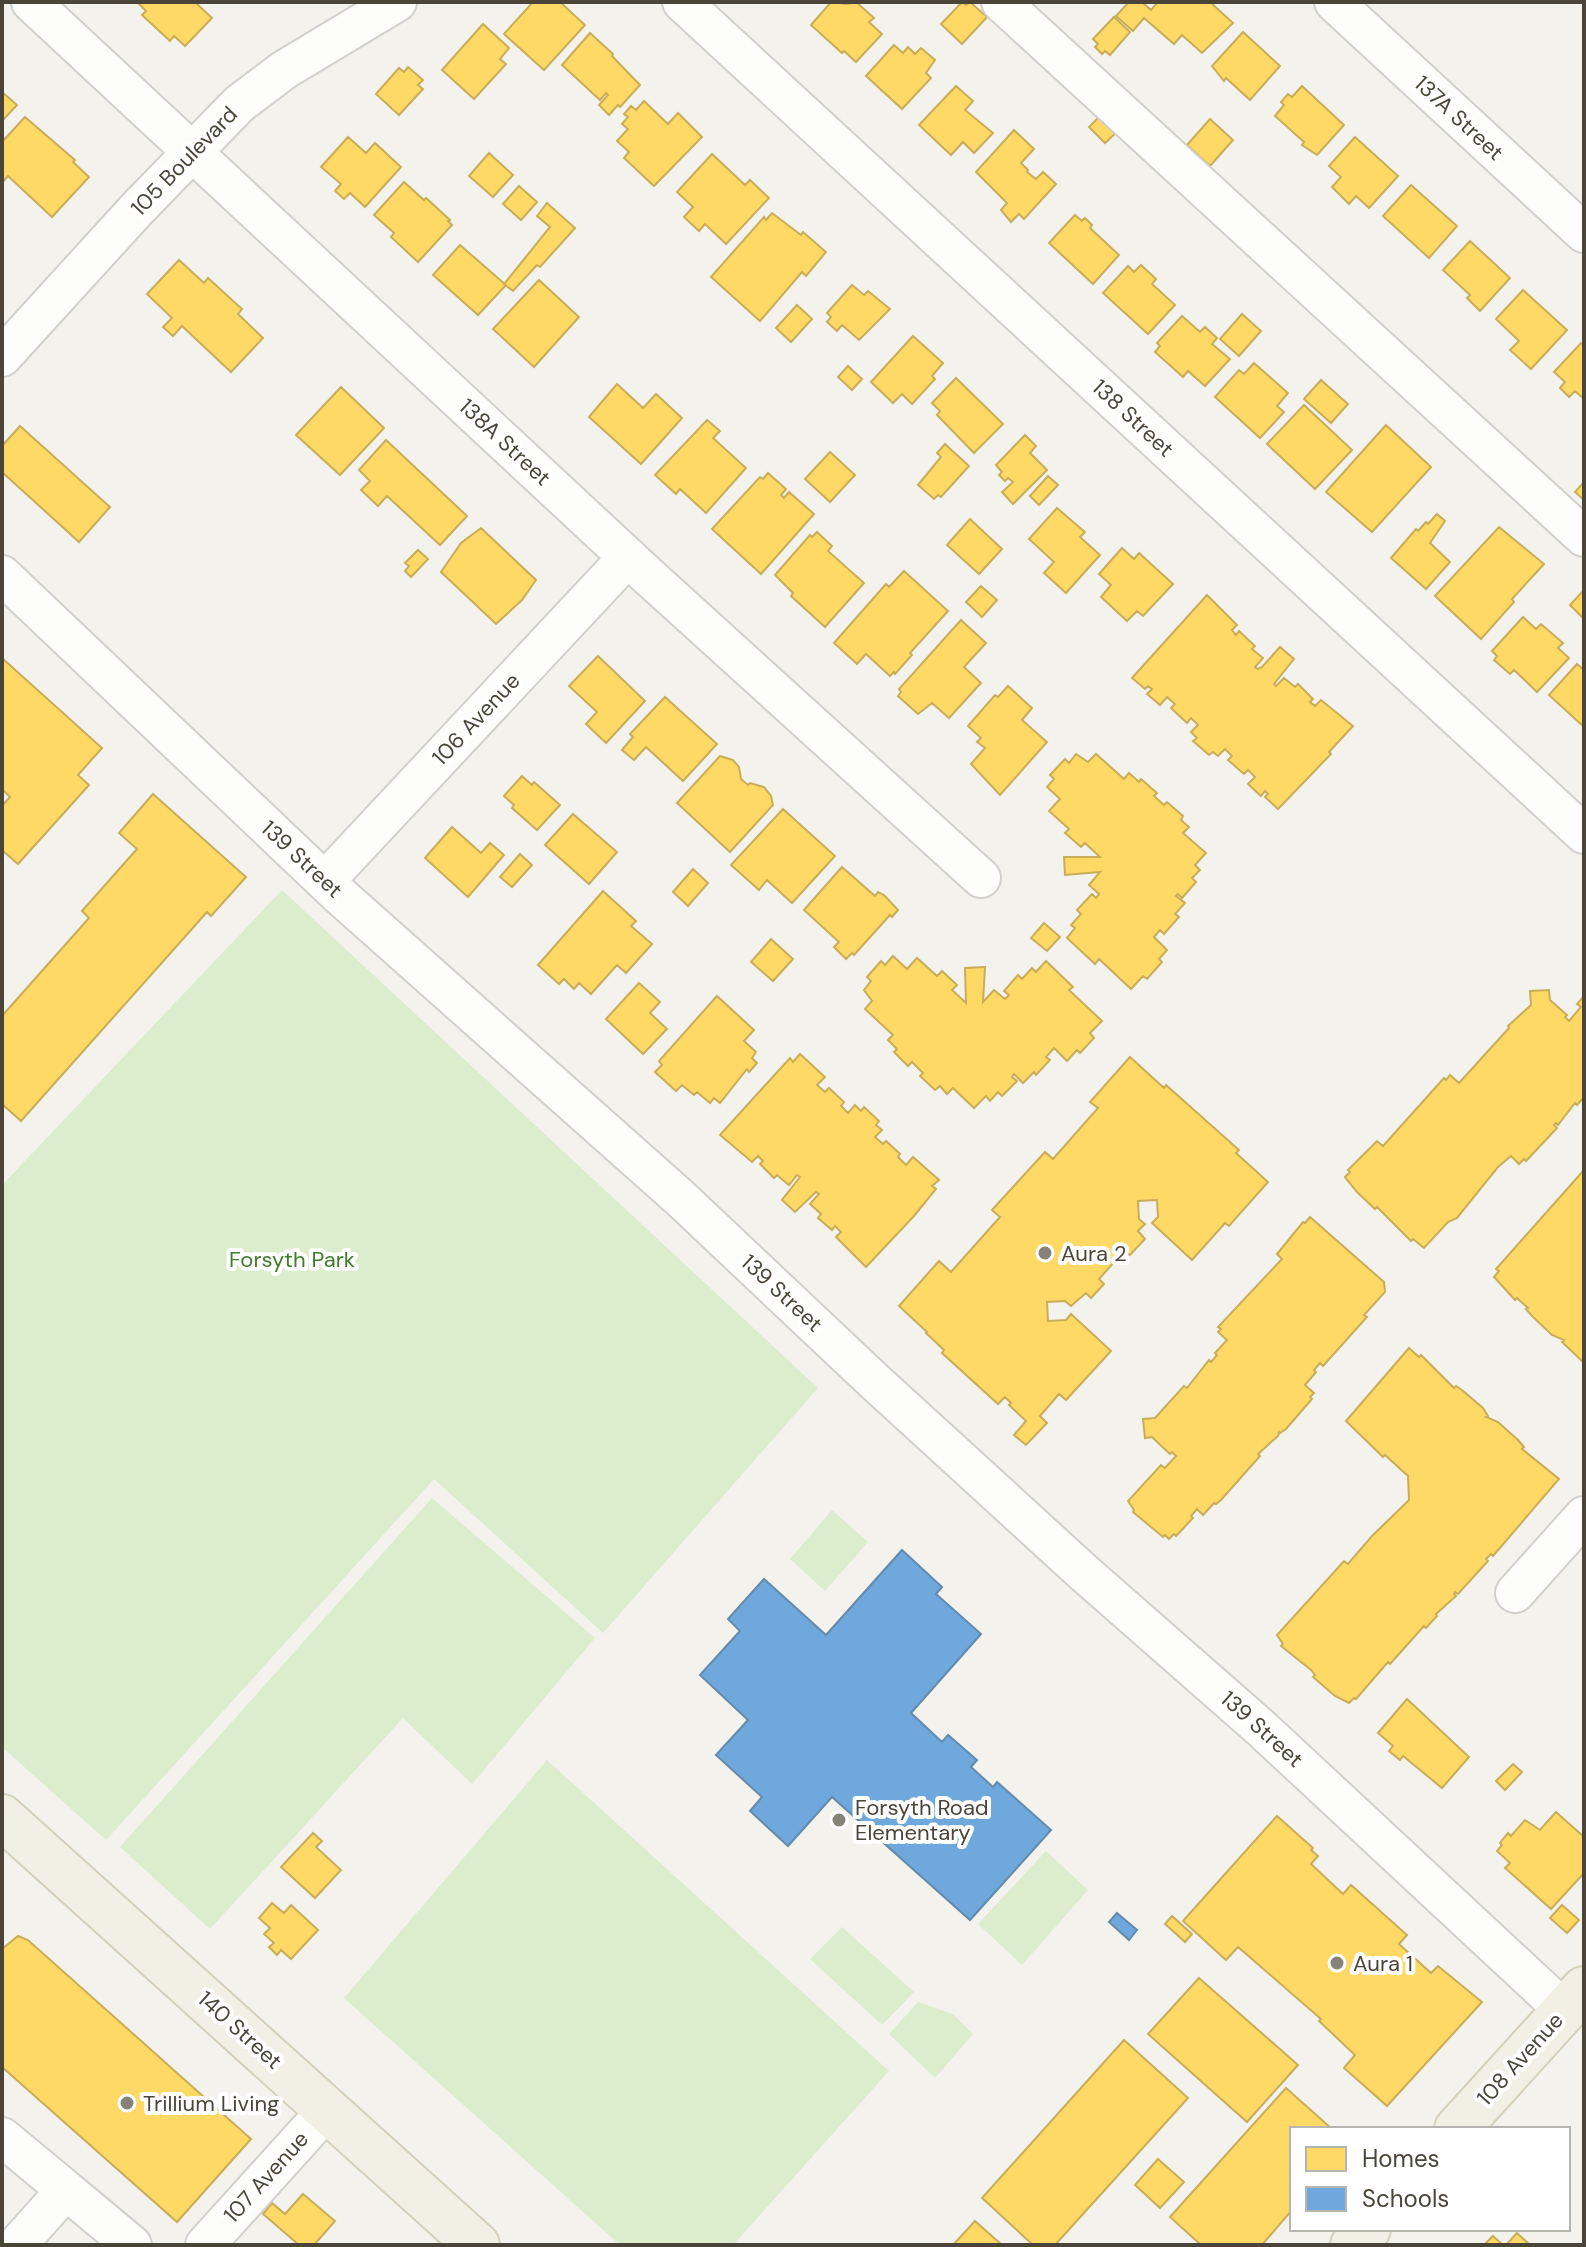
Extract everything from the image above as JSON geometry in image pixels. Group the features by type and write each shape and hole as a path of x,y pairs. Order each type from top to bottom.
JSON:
{"main road":[{"name":"140 Street","path":"2,1817 477,2245"},
{"name":"108 Avenue","path":"1459,2127 1574,1999"}],"street":[{"name":"138A Street","path":"31,2 628,557 981,878"},
{"name":"105 Boulevard","path":"2,357 239,104 284,70 397,2"},
{"name":"138 Street","path":"682,2 1584,834"},
{"path":"1001,2 1584,537"},
{"name":"137A Street","path":"1334,2 1584,233"},
{"name":"106 Avenue","path":"325,881 628,557"},
{"name":"139 Street","path":"2,575 325,881 679,1197 1083,1572 1574,1999"},
{"path":"1515,1593 1584,1516"},
{"name":"107 Avenue","path":"205,2245 328,2109"},
{"path":"2,2137 132,2245"},
{"path":"27,2242 66,2190"}],"green space":[{"name":"Forsyth Park","path":"282,890 818,1388 603,1633 434,1479 106,1840 2,1747 2,1185"},
{"path":"432,1498 595,1638 472,1784 403,1718 210,1929 120,1847"},
{"path":"832,1510 868,1542 825,1591 790,1559"},
{"path":"547,1760 889,2071 733,2245 620,2245 344,1998"},
{"path":"1046,1851 1088,1890 1022,1965 978,1924"},
{"path":"842,1927 914,1992 882,2025 810,1959"},
{"path":"918,2002 953,2014 973,2034 935,2078 889,2034"}],"building: Homes":[{"path":"195,2 212,18 185,46 174,36 170,41 142,15 146,11 139,4"},
{"path":"533,2 560,2 585,25 544,70 504,34"},
{"path":"831,2 856,2 874,18 869,22 882,34 856,62 811,25"},
{"path":"962,2 966,5 970,2 987,17 962,44 941,24"},
{"path":"1129,2 1142,2 1151,10 1158,2 1210,2 1233,23 1202,53 1182,35 1174,44 1144,18 1133,31 1116,16"},
{"path":"1114,17 1130,32 1110,55 1105,51 1102,54 1095,47 1098,44 1093,39"},
{"path":"483,24 509,48 500,59 506,64 474,99 442,70"},
{"path":"1243,32 1280,66 1250,100 1226,78 1224,81 1212,66"},
{"path":"590,33 640,85 609,115 599,105 608,95 606,93 600,100 562,65"},
{"path":"894,45 903,53 908,47 915,54 921,48 935,60 926,73 931,78 902,109 866,76"},
{"path":"408,67 423,80 418,85 423,89 399,115 376,94 399,68 404,72"},
{"path":"956,86 973,101 965,110 993,133 974,153 963,142 951,155 919,125"},
{"path":"1302,86 1344,125 1317,155 1302,145 1304,142 1275,116 1288,94 1292,97"},
{"path":"2,92 17,105 2,121"},
{"path":"644,101 668,124 678,113 702,137 654,186 624,158 629,152 617,141 628,129 622,124 628,117 624,114 631,106 636,110"},
{"path":"1102,114 1118,131 1105,143 1089,127"},
{"path":"25,117 75,160 73,162 89,177 52,217 8,176 2,183 2,142"},
{"path":"1210,119 1233,140 1210,166 1187,145"},
{"path":"1014,130 1034,149 1021,163 1027,172 1036,179 1043,172 1056,184 1024,219 1019,214 1011,222 1001,210 1007,203 976,172"},
{"path":"348,137 366,153 375,143 401,167 365,207 350,193 344,199 335,191 341,184 321,167"},
{"path":"1355,137 1398,176 1369,208 1356,196 1349,204 1332,187 1341,177 1329,166"},
{"path":"489,153 513,175 493,197 469,176"},
{"path":"712,154 745,185 750,180 769,198 726,244 705,224 699,231 684,217 693,207 677,192"},
{"path":"404,182 424,200 426,198 452,225 418,262 391,237 394,233 374,215"},
{"path":"1411,185 1457,226 1429,258 1383,216"},
{"path":"519,186 537,202 521,220 503,204"},
{"path":"547,203 575,228 540,267 537,265 513,291 504,284 550,227 537,216"},
{"path":"772,213 801,235 803,232 826,252 806,276 802,272 760,321 711,277 764,217 766,220"},
{"path":"1075,215 1082,221 1085,218 1092,225 1090,228 1119,255 1093,284 1049,243"},
{"path":"1470,241 1510,278 1480,311 1467,298 1470,295 1443,270"},
{"path":"460,245 506,285 478,315 433,275"},
{"path":"179,260 204,283 208,278 242,309 238,314 263,338 231,372 182,326 173,336 163,327 172,318 147,294"},
{"path":"1141,265 1156,279 1152,284 1175,305 1148,334 1103,293 1128,266 1134,272"},
{"path":"539,280 579,317 534,367 493,329"},
{"path":"852,285 864,295 868,291 890,309 859,340 842,325 837,331 827,322 831,317 827,313"},
{"path":"1523,290 1567,330 1531,369 1510,350 1519,341 1496,319"},
{"path":"797,305 812,319 791,342 776,328"},
{"path":"1242,314 1261,331 1239,356 1220,339"},
{"path":"1182,316 1200,332 1205,327 1217,338 1212,344 1230,359 1205,386 1188,371 1183,377 1155,352 1160,346 1157,343"},
{"path":"913,336 943,363 932,376 935,379 912,404 902,394 893,403 871,382"},
{"path":"1581,343 1584,345 1584,399 1575,391 1569,397 1560,388 1565,382 1554,372"},
{"path":"1254,363 1288,393 1277,406 1284,412 1260,438 1215,397 1239,370 1244,374"},
{"path":"848,366 862,379 852,390 838,377"},
{"path":"956,378 1003,424 974,453 937,415 940,411 932,403"},
{"path":"1321,380 1348,404 1331,423 1304,399"},
{"path":"617,384 643,408 656,394 682,418 641,464 589,417"},
{"path":"341,387 384,428 340,475 296,435"},
{"path":"1304,405 1352,450 1315,489 1267,444"},
{"path":"707,420 720,431 713,438 746,468 706,513 680,489 676,494 655,475"},
{"path":"1386,425 1431,467 1372,532 1326,492"},
{"path":"20,426 110,507 79,542 2,472 2,446"},
{"path":"1025,435 1036,446 1030,453 1047,470 1013,504 1002,492 1013,482 1008,478 1005,481 999,475 1002,472 996,465"},
{"path":"386,440 467,516 440,545 387,496 378,506 361,490 370,481 359,470"},
{"path":"945,444 969,466 941,497 938,495 934,499 918,485 941,457 937,453"},
{"path":"830,452 855,475 830,502 805,479"},
{"path":"768,473 786,489 781,495 784,498 789,492 814,514 761,574 712,529 760,477 763,479"},
{"path":"1048,476 1058,485 1039,505 1030,496"},
{"path":"1584,482 1584,500 1575,492"},
{"path":"1057,508 1085,532 1080,537 1100,555 1066,593 1044,573 1054,562 1029,539"},
{"path":"1437,514 1445,521 1430,543 1450,562 1426,589 1391,558 1416,529 1418,531 1426,522 1428,524"},
{"path":"970,519 1002,549 979,574 947,545"},
{"path":"1499,527 1544,564 1481,639 1435,596"},
{"path":"481,528 536,580 522,600 496,624 441,572 461,543"},
{"path":"817,532 832,546 828,551 864,583 825,627 791,596 793,593 775,575 810,535 812,537"},
{"path":"1122,548 1134,559 1139,553 1173,584 1143,616 1137,611 1127,621 1101,597 1111,585 1099,574"},
{"path":"418,550 428,559 411,577 405,571 409,566 405,563"},
{"path":"904,571 948,611 910,653 912,655 890,676 866,654 857,664 834,643 886,584 889,587"},
{"path":"981,586 997,600 982,617 966,602"},
{"path":"1584,590 1584,619 1570,605"},
{"path":"1207,595 1237,625 1232,630 1236,635 1239,631 1263,658 1255,667 1262,667 1280,647 1294,659 1274,684 1276,686 1284,678 1295,687 1298,684 1313,699 1310,702 1315,706 1321,700 1353,726 1329,752 1331,754 1278,809 1265,797 1268,794 1265,791 1261,796 1248,784 1255,777 1248,770 1244,774 1228,760 1232,756 1225,749 1218,756 1213,752 1209,755 1193,741 1197,738 1191,732 1198,725 1191,718 1187,723 1171,708 1175,704 1167,697 1160,705 1147,694 1152,689 1148,686 1145,689 1132,678"},
{"path":"1523,617 1536,629 1541,624 1563,643 1558,648 1569,658 1537,692 1514,670 1510,674 1494,660 1497,656 1492,651"},
{"path":"961,620 986,643 964,667 981,683 949,718 932,703 918,714 898,696 901,692 899,689"},
{"path":"598,656 645,701 606,743 586,724 597,712 569,686"},
{"path":"2,658 102,748 78,775 89,785 18,864 2,850 2,806 10,797 2,789"},
{"path":"1577,664 1584,670 1584,727 1549,695"},
{"path":"1008,686 1032,708 1022,720 1047,742 1000,795 971,764 985,748 977,742 981,738 968,726 995,695 998,697"},
{"path":"665,697 717,744 683,781 646,747 634,760 622,750 633,737 630,734"},
{"path":"1076,754 1088,762 1096,754 1124,779 1129,773 1139,782 1141,779 1157,793 1154,796 1164,805 1167,802 1183,816 1181,820 1189,827 1183,833 1206,853 1195,865 1200,870 1192,878 1196,882 1182,898 1178,894 1176,896 1185,903 1175,914 1179,917 1164,934 1160,930 1154,937 1167,950 1159,959 1162,962 1147,979 1143,976 1131,989 1099,959 1095,964 1067,938 1075,928 1071,925 1081,914 1077,910 1092,894 1096,898 1099,894 1089,885 1100,872 1065,875 1064,857 1100,857 1085,843 1081,847 1065,833 1069,829 1049,811 1060,799 1047,787 1054,779 1050,775 1065,759 1069,763"},
{"path":"720,756 733,760 739,767 741,779 748,785 764,787 773,805 730,852 677,803"},
{"path":"522,776 532,785 534,782 560,805 537,830 512,808 514,805 504,796"},
{"path":"153,794 246,877 211,916 207,912 21,1121 2,1104 2,1016 89,918 82,911 137,849 119,833"},
{"path":"783,809 835,856 792,903 767,880 759,890 731,865"},
{"path":"573,814 617,852 589,884 545,845"},
{"path":"452,827 481,853 490,843 504,855 468,897 425,858"},
{"path":"520,854 532,865 512,887 500,877"},
{"path":"842,867 875,896 878,892 884,895 898,910 854,955 852,953 846,959 834,947 839,942 804,910"},
{"path":"693,869 708,883 688,906 673,892"},
{"path":"603,891 636,921 631,926 652,944 626,973 617,965 591,994 579,983 574,989 564,979 559,984 538,965"},
{"path":"1044,923 1060,937 1047,951 1031,938"},
{"path":"771,939 793,959 773,981 751,962"},
{"path":"893,956 907,969 917,958 937,976 942,971 957,985 952,990 966,1003 965,968 985,967 983,1002 994,990 1005,999 1009,995 1004,991 1018,975 1022,979 1032,968 1036,972 1046,961 1073,987 1069,990 1102,1021 1090,1033 1094,1038 1080,1053 1077,1050 1067,1061 1054,1048 1046,1057 1050,1060 1036,1075 1034,1072 1023,1083 1014,1074 1012,1077 1017,1081 1002,1096 998,1092 990,1101 986,1096 974,1108 953,1088 947,1094 940,1086 935,1090 920,1076 923,1073 912,1062 908,1066 894,1052 897,1049 888,1040 893,1035 865,1009 872,1001 864,990 871,981 867,977 881,961 885,965"},
{"path":"639,983 660,1002 650,1013 667,1029 643,1054 606,1019"},
{"path":"1549,990 1550,1000 1567,1015 1565,1017 1569,1021 1581,1007 1577,1004 1584,996 1584,1097 1577,1105 1575,1103 1558,1125 1554,1125 1557,1128 1526,1161 1524,1159 1519,1164 1511,1156 1498,1167 1457,1218 1448,1222 1424,1248 1413,1239 1411,1241 1357,1192 1345,1177 1350,1172 1348,1170 1377,1141 1383,1146 1444,1078 1446,1080 1450,1075 1459,1083 1508,1026 1531,1005 1530,991"},
{"path":"717,996 754,1030 744,1041 756,1052 752,1058 757,1063 749,1072 747,1069 720,1103 714,1098 710,1103 682,1085 676,1091 655,1072 662,1065 659,1061"},
{"path":"800,1054 825,1077 817,1085 825,1092 829,1088 844,1102 841,1106 848,1113 855,1105 861,1111 864,1107 879,1121 876,1125 882,1130 875,1137 883,1144 886,1141 900,1154 898,1157 906,1165 913,1157 939,1180 932,1186 936,1189 914,1216 866,1267 836,1237 841,1232 835,1226 832,1230 818,1218 821,1214 810,1204 819,1194 816,1192 795,1212 782,1200 800,1177 797,1175 789,1185 777,1175 774,1178 760,1164 763,1161 758,1156 752,1162 720,1135 790,1058 793,1062"},
{"name":"Aura 2","path":"1130,1057 1239,1150 1236,1153 1268,1182 1229,1226 1225,1223 1192,1260 1152,1223 1158,1217 1157,1200 1138,1201 1139,1219 1145,1224 1138,1231 1145,1239 1130,1255 1124,1251 1099,1279 1104,1284 1091,1298 1086,1293 1071,1306 1065,1301 1047,1302 1048,1321 1066,1320 1071,1314 1111,1351 1066,1400 1059,1394 1040,1416 1047,1423 1026,1445 1014,1435 1026,1421 1009,1405 1011,1403 1005,1397 998,1404 942,1353 944,1350 899,1306 939,1261 951,1272 1000,1217 992,1210 1045,1152 1053,1159 1098,1108 1090,1102"},
{"path":"1584,1170 1584,1363 1562,1342 1564,1340 1552,1335 1494,1277 1499,1271 1496,1269"},
{"path":"1310,1217 1384,1282 1385,1292 1323,1366 1320,1363 1314,1370 1316,1372 1305,1385 1314,1393 1310,1397 1312,1399 1286,1429 1279,1432 1258,1454 1260,1456 1221,1500 1203,1515 1197,1509 1176,1536 1174,1534 1169,1539 1165,1535 1163,1537 1133,1512 1128,1501 1161,1465 1165,1468 1176,1456 1152,1437 1145,1438 1143,1419 1155,1418 1217,1355 1215,1353 1227,1340 1218,1332 1221,1329 1218,1327 1282,1259 1277,1254"},
{"path":"1409,1348 1419,1357 1421,1355 1454,1388 1456,1386 1462,1390 1483,1408 1486,1417 1498,1422 1518,1440 1524,1447 1522,1449 1559,1479 1458,1594 1455,1592 1456,1596 1426,1628 1424,1626 1349,1703 1335,1696 1313,1677 1315,1675 1311,1670 1281,1646 1283,1644 1277,1635 1344,1561 1348,1564 1409,1500 1408,1476 1346,1421"},
{"path":"1407,1699 1469,1757 1442,1788 1403,1756 1400,1760 1389,1751 1393,1746 1378,1733"},
{"path":"1513,1764 1522,1772 1505,1790 1496,1781"},
{"path":"1556,1812 1584,1837 1584,1873 1551,1909 1505,1868 1510,1863 1497,1851 1508,1833 1511,1836 1525,1820 1540,1830"},
{"name":"Aura 1","path":"1277,1816 1313,1848 1311,1850 1318,1856 1311,1864 1343,1894 1351,1885 1407,1935 1399,1944 1431,1973 1438,1966 1482,2002 1387,2106 1344,2068 1355,2055 1319,2021 1321,2019 1238,1947 1226,1960 1183,1921"},
{"path":"313,1833 322,1841 316,1847 341,1870 315,1898 281,1867"},
{"path":"272,1903 284,1913 291,1905 318,1930 291,1959 281,1950 277,1955 269,1947 274,1943 264,1934 270,1928 259,1918"},
{"path":"1562,1905 1579,1920 1567,1933 1550,1918"},
{"path":"1172,1916 1192,1934 1185,1942 1165,1924"},
{"name":"Trillium Living","path":"18,1936 28,1940 251,2139 177,2222 2,2067 2,1949"},
{"path":"1199,1978 1298,2065 1247,2122 1148,2034"},
{"path":"1124,2040 1188,2098 1055,2245 1033,2245 982,2198"},
{"path":"1286,2088 1330,2127 1290,2127 1290,2212 1262,2245 1201,2245 1170,2217"},
{"path":"1158,2159 1184,2182 1160,2208 1135,2185"},
{"path":"303,2194 335,2221 314,2245 299,2245 263,2214 272,2203 285,2214"},
{"path":"975,2221 1002,2245 953,2245"},
{"path":"1517,2233 1530,2245 1506,2245"},
{"path":"1493,2236 1503,2245 1484,2245"}],"building: Schools":[{"name":"Forsyth Road Elementary","path":"902,1550 942,1587 936,1594 981,1634 911,1713 942,1742 948,1735 977,1760 971,1767 993,1787 997,1782 1051,1830 970,1920 832,1797 788,1846 750,1811 762,1797 716,1755 748,1720 700,1675 740,1631 728,1619 764,1579 826,1635"},
{"path":"1117,1913 1137,1930 1129,1940 1109,1922"}],"place":[{"name":"Aura 2","path":"1045,1253"},
{"name":"Forsyth Road Elementary","path":"839,1820"},
{"name":"Aura 1","path":"1337,1963"},
{"name":"Trillium Living","path":"127,2103"}]}
